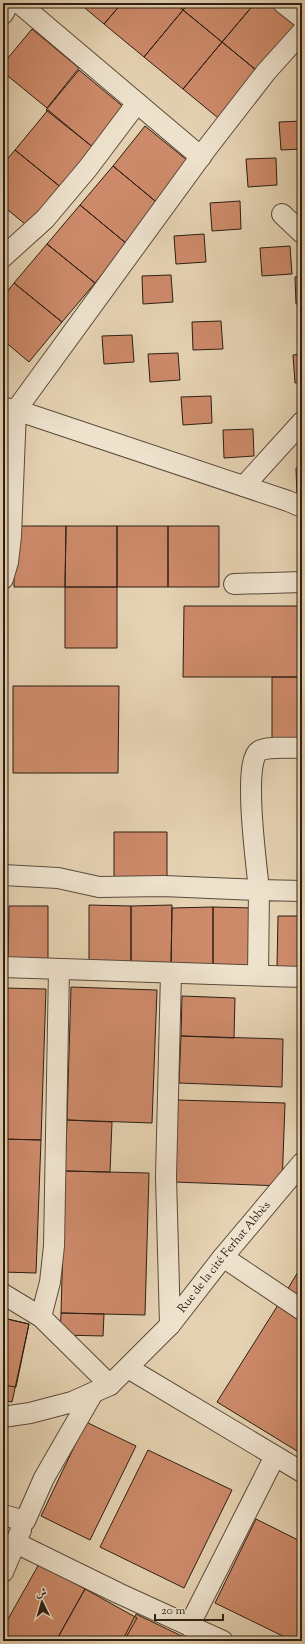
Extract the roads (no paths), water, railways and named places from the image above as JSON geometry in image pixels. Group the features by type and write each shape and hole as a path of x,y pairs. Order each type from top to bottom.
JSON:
{"street":[{"path":"3,14 9,3"},
{"path":"20,3 201,157"},
{"path":"283,3 302,18"},
{"path":"3,579 8,562 11,536 10,409 266,72 302,32"},
{"path":"3,257 45,219 88,168 137,103"},
{"path":"282,214 302,233"},
{"path":"10,409 244,486 302,507"},
{"path":"244,486 302,422"},
{"path":"234,584 302,582"},
{"path":"258,975 259,890 250,781 252,765 254,757 259,751 270,748 302,748"},
{"path":"3,875 58,878 99,887 163,886 302,891"},
{"path":"3,967 302,977"},
{"path":"41,1316 50,1282 54,1246 59,969"},
{"path":"170,1325 166,1177 171,973"},
{"name":"Rue de la cité Ferhat Abbès","path":"101,1389 128,1368 170,1325 302,1163"},
{"path":"224,1257 302,1310"},
{"path":"3,1294 41,1316 101,1389"},
{"path":"128,1368 302,1472"},
{"path":"3,1417 30,1413 72,1402 101,1389"},
{"path":"3,1572 44,1478 101,1389"},
{"path":"189,1626 275,1456"},
{"path":"3,1514 25,1521"},
{"path":"16,1543 118,1593 223,1641"}]}
